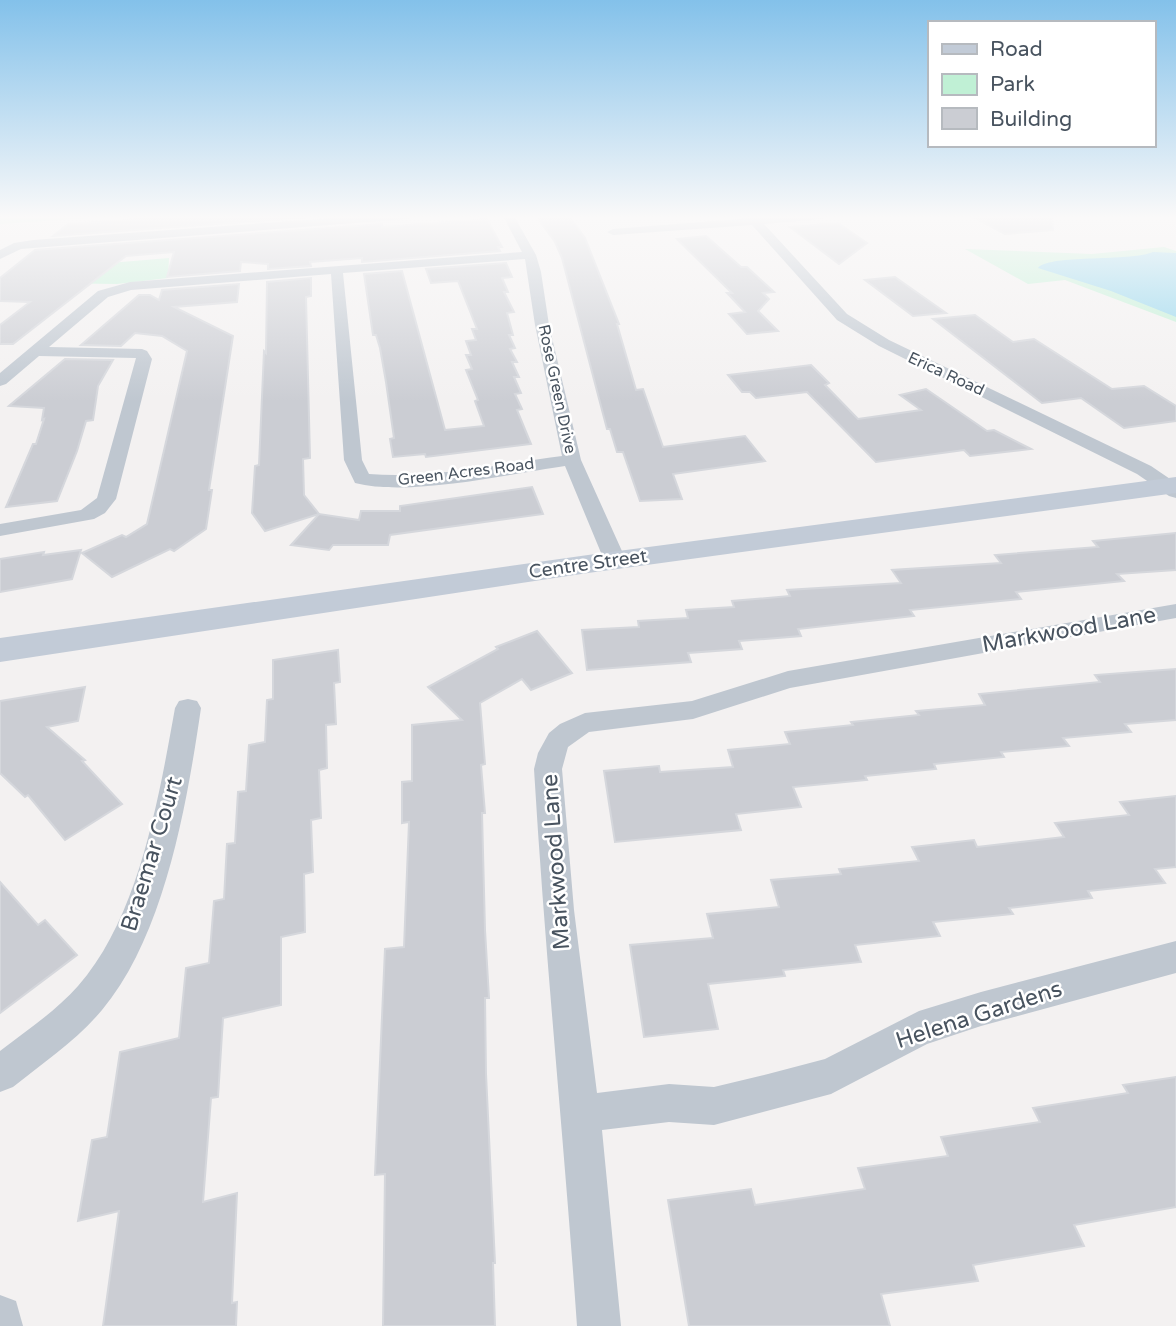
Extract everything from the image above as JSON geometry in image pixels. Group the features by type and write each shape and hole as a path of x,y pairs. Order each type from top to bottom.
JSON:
{"main road":[{"name":"Centre Street","path":"0,650 615,560 1173,488"}],"street":[{"path":"0,381 103,294 112,290 130,286 235,278"},
{"name":"Green Acres Road","path":"338,278 352,460 362,479 396,482 422,480 572,460"},
{"name":"Rose Green Drive","path":"534,278 572,460 615,560"},
{"name":"Erica Road","path":"807,278 842,317 884,344 1144,470 1173,488"},
{"path":"0,530 87,515 98,509 106,499 144,359 142,354 38,351"},
{"name":"Markwood Lane","path":"599,1326 581,1114 558,910 548,769 550,753 563,734 585,723 693,709 788,680 1176,611"},
{"name":"Braemar Court","path":"0,1074 90,998 114,964 140,908 153,864 181,755 188,708"},
{"name":"Helena Gardens","path":"581,1114 669,1103 714,1106 768,1093 831,1076 890,1043 931,1025 1176,957"},
{"path":"0,1317 1,1326"}],"green space":[{"path":"48,278 168,278 117,284 42,283"},
{"path":"1017,278 1176,278 1176,322 1065,280 1028,284"}],"water":[{"path":"1069,278 1176,278 1176,317"}],"building":[{"path":"0,278 98,278 13,344 0,344 0,325 30,302 0,301"},
{"path":"311,278 311,296 306,297 310,458 303,459 304,495 319,514 265,531 252,513 255,466 259,465 264,351 266,353 267,282"},
{"path":"365,278 404,278 445,430 484,426 475,401 478,400 466,370 472,369 466,355 471,355 466,341 476,340 472,329 477,329 458,281 431,283 429,278 503,278 508,292 504,292 514,312 507,313 513,335 509,335 515,348 510,349 517,362 512,362 519,377 514,377 521,393 515,394 522,409 517,410 531,444 426,457 425,454 393,457 390,439 394,438 386,382 380,348 376,335 373,335"},
{"path":"567,278 601,278 619,324 636,390 643,389 663,447 745,436 765,461 673,474 682,499 640,501 623,452 617,452 610,429 607,429"},
{"path":"717,278 759,278 774,292 763,293 769,299 758,311 778,331 747,334 729,314 745,312 727,293 732,293"},
{"path":"896,278 946,313 913,316 865,280"},
{"path":"239,284 237,302 174,307 233,336 209,490 212,490 206,529 174,551 170,549 112,577 82,553 122,535 126,537 147,524 187,351 162,336 135,333 121,346 81,345 139,295 150,295 159,300 162,290"},
{"path":"975,315 1013,342 1034,339 1112,389 1144,386 1176,406 1176,421 1124,428 1081,398 1042,403 933,319"},
{"path":"65,359 113,360 98,386 93,420 86,421 57,501 6,507 33,444 36,444 44,419 42,420 44,408 9,406"},
{"path":"811,365 829,383 825,385 858,419 921,410 900,395 926,389 987,431 994,430 1031,449 970,456 964,450 876,462 807,392 756,398 750,392 742,392 728,375"},
{"path":"532,487 543,514 390,535 388,545 333,545 329,550 291,545 319,514 359,520 361,511 400,511 400,506"},
{"path":"1176,533 1176,570 1117,574 1124,581 1016,592 1021,599 910,610 914,616 798,629 801,636 739,641 742,649 688,653 691,662 587,670 582,630 639,627 638,621 688,618 686,610 734,607 732,601 790,596 787,590 901,583 892,570 1001,563 995,555 1098,547 1093,541"},
{"path":"81,550 72,579 0,592 0,559"},
{"path":"537,631 572,673 531,690 522,679 480,703 485,764 481,765 485,813 482,813 489,998 485,998 486,1074 495,1263 495,1326 383,1326 385,1174 375,1175 385,949 404,947 409,822 402,823 402,782 412,781 412,725 462,720 428,687 498,649 496,647"},
{"path":"338,650 340,682 334,683 336,724 326,725 327,768 319,770 321,818 311,820 313,872 304,874 305,932 281,937 281,1005 223,1018 218,1097 211,1098 203,1202 237,1193 232,1303 237,1302 236,1326 103,1326 119,1211 78,1221 92,1140 107,1137 120,1052 179,1038 186,968 209,963 214,901 224,899 227,844 235,843 238,792 246,791 249,745 265,742 267,700 273,699 273,660"},
{"path":"1176,669 1176,720 1125,724 1131,732 1063,738 1069,746 1001,752 1004,757 934,764 936,769 865,776 867,780 793,787 801,807 736,814 741,830 615,842 604,771 659,766 660,772 733,767 728,750 790,744 785,732 919,715 916,711 985,705 979,694 1100,682 1095,675"},
{"path":"85,687 78,721 47,727 85,760 82,761 122,804 65,840 28,795 25,797 0,773 0,701"},
{"path":"1176,796 1176,867 1155,869 1165,883 1088,891 1092,898 1009,908 1013,914 933,922 940,936 855,945 861,962 783,970 785,976 708,984 718,1029 644,1037 630,945 713,938 707,914 779,907 771,880 841,874 839,869 919,861 912,847 974,840 977,847 1064,837 1055,823 1129,815 1120,802"},
{"path":"0,882 38,925 45,920 77,955 0,1013"},
{"path":"1176,1077 1176,1207 1074,1225 1084,1246 973,1265 978,1281 881,1294 890,1326 689,1326 668,1200 751,1189 755,1205 865,1189 858,1168 948,1156 941,1137 1040,1122 1033,1108 1128,1093 1123,1085"}]}
